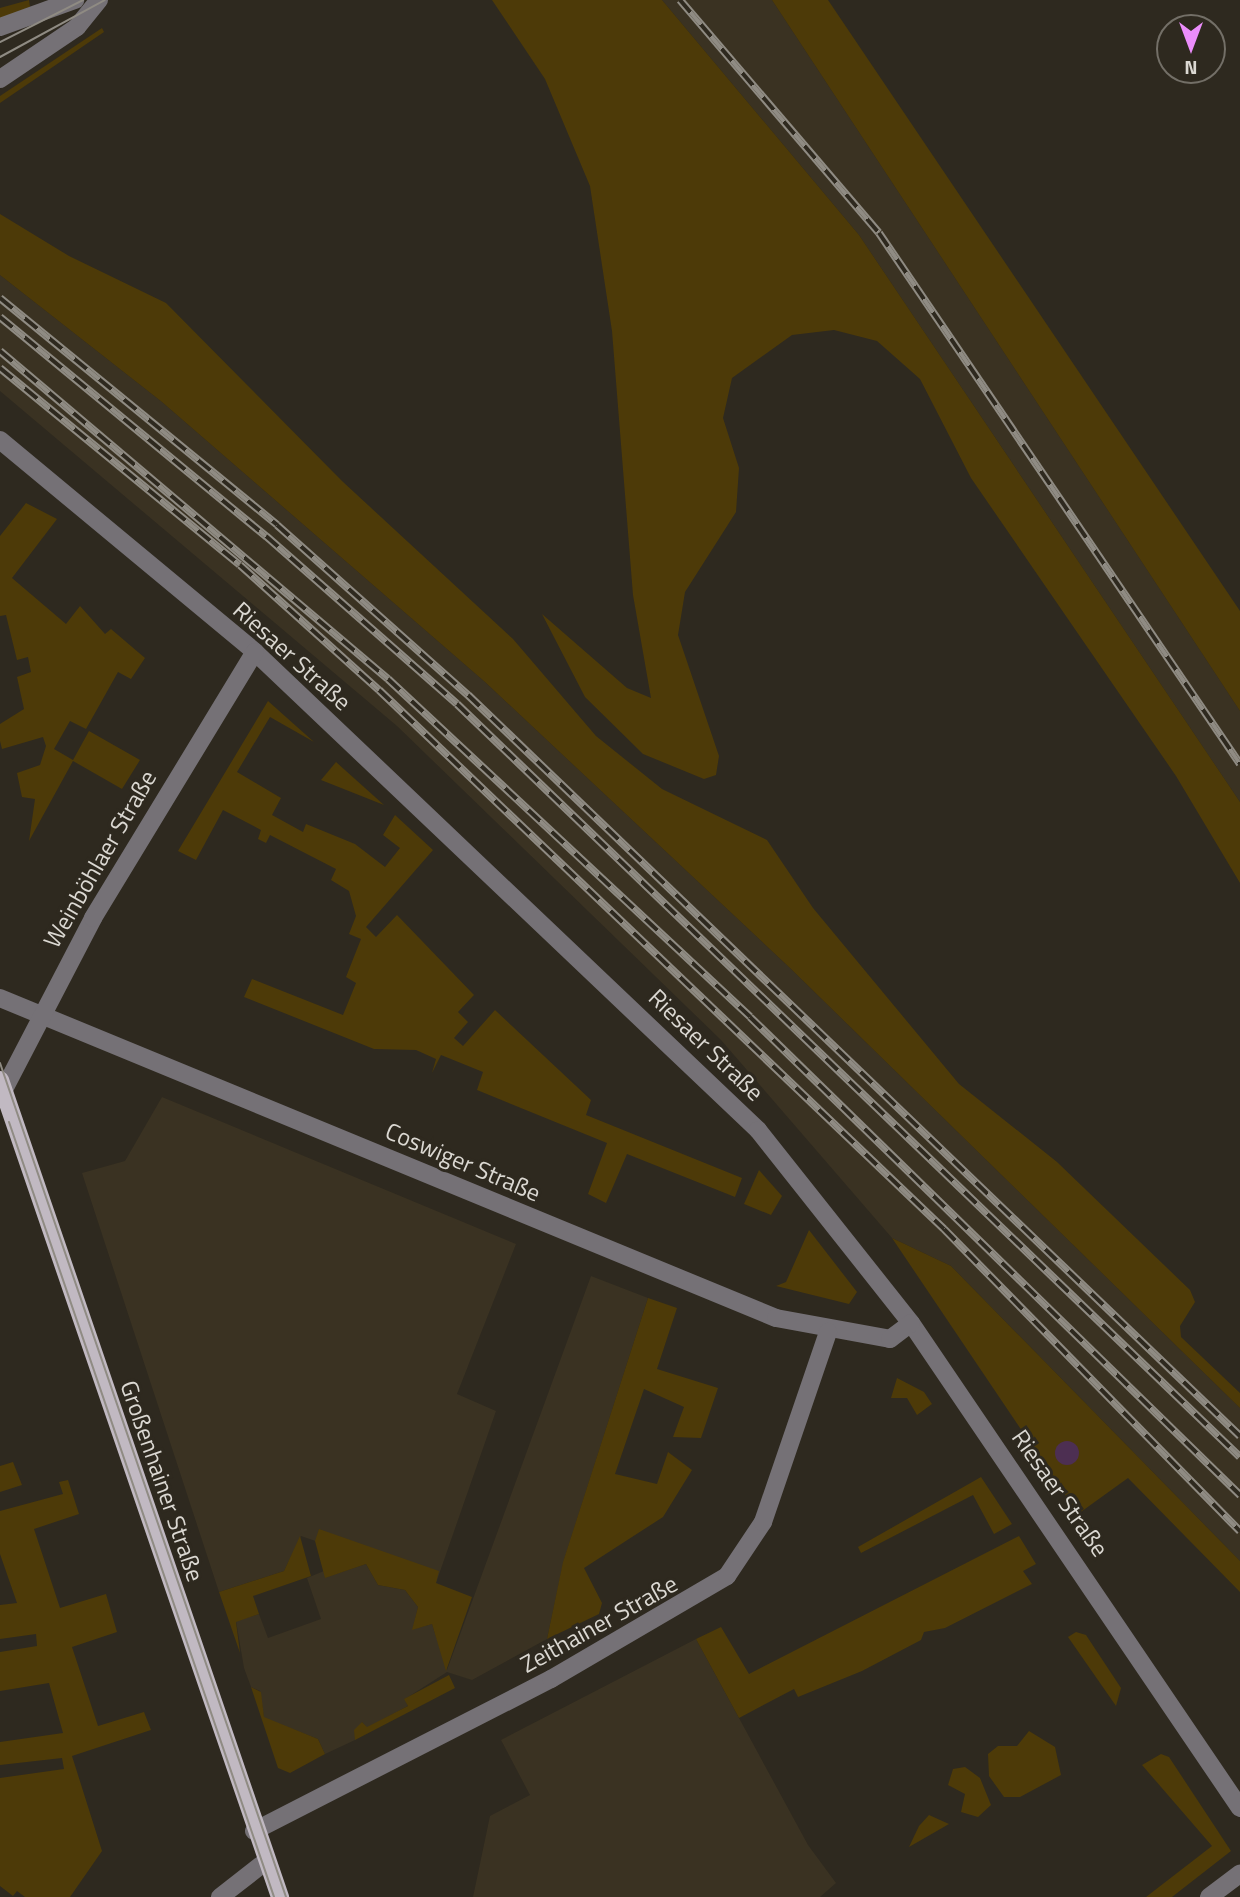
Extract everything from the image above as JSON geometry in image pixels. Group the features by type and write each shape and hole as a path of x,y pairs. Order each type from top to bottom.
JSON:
{"main road":[{"name":"Großenhainer Straße","path":"1,1089 254,1831 280,1897"}],"street":[{"path":"0,27 75,0"},
{"path":"0,79 77,27 99,0"},
{"name":"Riesaer Straße","path":"0,440 255,652 758,1130 911,1323 1240,1808"},
{"name":"Weinböhlaer Straße","path":"1,1089 38,1015 255,652"},
{"name":"Coswiger Straße","path":"0,998 776,1318 828,1332 890,1339 911,1323"},
{"name":"Zeithainer Straße","path":"254,1831 551,1679 727,1576 763,1522 828,1332"},
{"path":"220,1897 265,1862"},
{"path":"1209,1897 1240,1874"}],"shaded area":[{"path":"29,0 30,7 0,20 0,8"},
{"path":"492,0 662,0 859,235 1240,802 1240,883 1176,776 971,478 920,379 877,341 834,330 792,335 732,378 723,418 739,468 736,512 685,592 678,635 719,756 716,775 704,779 643,754 585,697 542,614 627,688 651,698 633,595 612,331 590,186 545,79"},
{"path":"662,0 772,0 1240,711 1240,802 859,235"},
{"path":"772,0 828,0 1240,611 1240,711"},
{"path":"102,28 104,32 0,103 0,96"},
{"path":"0,214 69,256 166,303 342,481 513,639 596,736 662,789 767,840 813,908 959,1084 1057,1162 1190,1290 1195,1302 1180,1326 1181,1337 1240,1393 1240,1408 790,968 485,682 162,402 0,275"},
{"path":"0,275 162,402 485,682 790,968 1240,1408 1240,1561 951,1266 892,1238 721,1040 397,726 0,391"},
{"path":"26,503 57,519 12,578 66,624 80,606 105,634 111,629 145,658 131,679 118,672 86,729 70,721 54,749 73,760 89,731 140,760 122,789 73,761 29,841 35,799 22,797 17,773 40,765 46,746 43,737 2,749 0,741 0,724 24,709 17,677 31,672 28,657 17,660 6,615 0,616 0,536"},
{"path":"268,701 314,742 270,717 237,772 281,798 272,815 303,832 306,824 355,844 385,867 400,848 383,835 395,815 433,850 366,927 376,937 397,915 474,995 458,1012 468,1022 454,1038 463,1046 495,1010 591,1100 586,1115 742,1178 735,1197 627,1154 606,1203 588,1194 607,1143 477,1090 483,1072 441,1055 432,1073 436,1059 416,1050 374,1049 244,997 252,979 343,1015 356,983 346,977 361,939 349,934 356,916 349,891 331,880 336,869 270,835 266,843 258,839 261,830 223,810 196,860 178,851"},
{"path":"336,762 384,805 321,780"},
{"path":"162,1097 516,1244 457,1394 496,1411 436,1583 301,1536 284,1571 219,1592 82,1173 125,1161"},
{"path":"759,1170 782,1196 771,1215 744,1204"},
{"path":"809,1230 857,1292 849,1304 776,1286 786,1282"},
{"path":"892,1238 951,1266 1240,1561 1240,1592 1128,1478 1078,1514"},
{"path":"591,1276 648,1298 564,1560 547,1639 472,1680 447,1672 405,1699 408,1706 367,1728 362,1722 355,1740 325,1754 318,1739 264,1718 260,1691 251,1687 244,1668 236,1621 259,1614 268,1638 321,1619 307,1578 324,1571 326,1577 366,1564 378,1585 405,1590 418,1607 413,1629 432,1624 447,1670"},
{"path":"648,1298 677,1308 657,1369 718,1388 701,1438 673,1437 684,1407 644,1389 615,1474 657,1484 668,1452 692,1470 663,1517 584,1568 602,1603 599,1614 547,1639 563,1562"},
{"path":"897,1378 924,1392 932,1404 917,1415 907,1398 891,1398"},
{"path":"1067,1441 1076,1444 1079,1453 1076,1462 1067,1465 1058,1462 1055,1453 1058,1444"},
{"path":"13,1462 22,1485 0,1492 0,1466"},
{"path":"981,1477 1012,1524 994,1534 973,1495 861,1553 858,1547"},
{"path":"68,1480 79,1514 34,1529 60,1608 106,1594 117,1632 72,1647 98,1726 144,1712 151,1730 72,1756 102,1851 70,1897 25,1897 17,1891 13,1896 0,1886 0,1778 64,1769 62,1758 0,1765 0,1742 63,1733 49,1683 0,1691 0,1652 37,1646 36,1634 0,1639 0,1605 17,1603 0,1554 0,1511 63,1494 59,1482"},
{"path":"319,1529 439,1571 436,1583 472,1597 446,1671 432,1624 412,1630 418,1607 405,1590 378,1585 366,1564 325,1578 315,1541"},
{"path":"300,1536 311,1576 253,1596 259,1614 236,1622 240,1653 219,1592 284,1571"},
{"path":"1019,1536 1036,1564 1023,1571 1032,1584 945,1628 924,1632 921,1640 862,1671 798,1697 794,1689 739,1718 696,1639 721,1627 749,1674"},
{"path":"1076,1632 1086,1635 1121,1688 1116,1706 1068,1637"},
{"path":"696,1639 808,1845 836,1883 820,1897 473,1897 490,1816 530,1795 501,1740"},
{"path":"449,1675 455,1688 355,1740 354,1730 362,1722 367,1727 408,1706 404,1699"},
{"path":"251,1687 261,1692 264,1717 318,1739 325,1754 290,1773 278,1768"},
{"path":"1029,1731 1055,1747 1061,1775 1020,1797 1004,1797 989,1776 988,1754 998,1746 1017,1746"},
{"path":"1161,1754 1169,1757 1231,1851 1172,1897 1146,1897 1212,1846 1142,1765"},
{"path":"965,1767 980,1778 991,1805 978,1817 961,1812 965,1794 948,1785 953,1769"},
{"path":"929,1815 949,1824 909,1847 919,1826"}],"tram line":[{"path":"0,42 83,0"},
{"path":"0,57 105,0"},
{"path":"0,1063 286,1897"},
{"path":"9,1122 274,1897"}],"railway":[{"path":"680,0 879,233 1240,764"},
{"path":"0,298 277,525 468,695 1240,1436"},
{"path":"0,317 266,536 457,704 1240,1457"},
{"path":"0,351 388,679 750,1017 1240,1495"},
{"path":"0,368 240,565 379,690 944,1229 1240,1531"}]}
